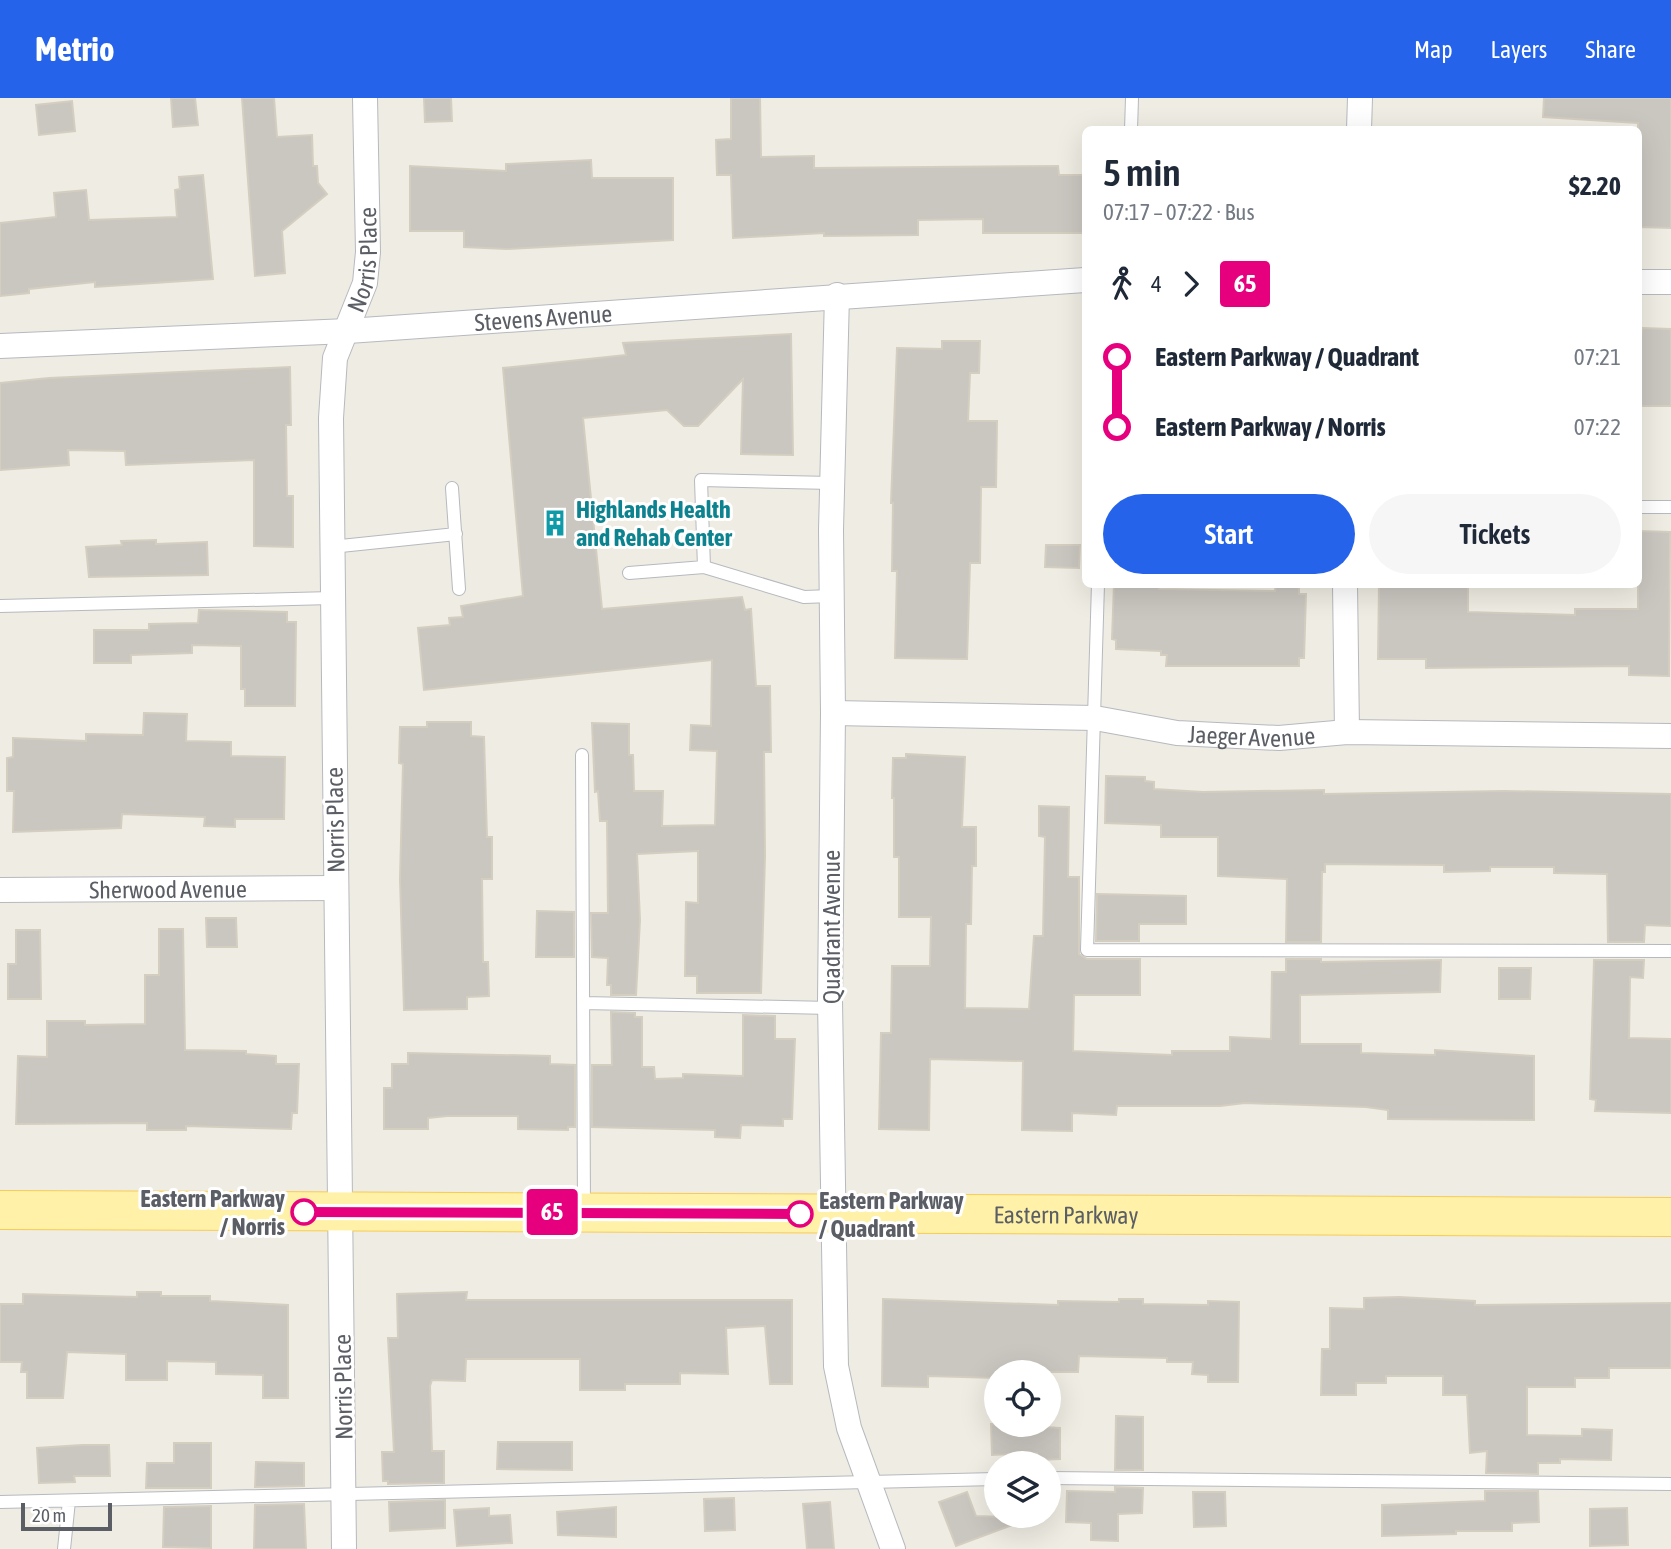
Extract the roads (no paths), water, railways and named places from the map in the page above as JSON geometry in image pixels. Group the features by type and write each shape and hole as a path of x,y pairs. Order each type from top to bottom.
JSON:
{"main road":[{"name":"Eastern Parkway","path":"0,1210 1671,1217"}],"street":[{"name":"Norris Place","path":"344,1549 331,418 335,358 365,283 368,252 365,98"},
{"path":"1359,126 1360,98"},
{"name":"Stevens Avenue","path":"0,346 348,331 837,295 1082,280"},
{"path":"1642,282 1671,282"},
{"name":"Quadrant Avenue","path":"837,295 832,483 831,1008 836,1366 849,1428 893,1549"},
{"path":"1345,588 1346,732"},
{"name":"Jaeger Avenue","path":"833,713 1095,718 1177,733 1279,738 1346,732 1671,736"},
{"name":"Sherwood Avenue","path":"0,890 336,888"}],"lane":[{"path":"1131,126 1132,98"},
{"path":"704,568 701,480 832,483"},
{"path":"453,488 459,589"},
{"path":"1642,507 1671,507"},
{"path":"331,547 456,534"},
{"path":"629,573 704,568 804,597 832,596"},
{"path":"1098,588 1087,950 1671,951"},
{"path":"0,606 332,598"},
{"path":"582,755 584,1213"},
{"path":"583,1003 831,1008"},
{"path":"1061,1478 1671,1484"},
{"path":"0,1502 984,1479"},
{"path":"64,1549 69,1501"}],"place":[{"name":"Highlands Health and Rehab Center","path":"555,523"},
{"name":"Eastern Parkway / Norris","path":"304,1212"},
{"name":"Eastern Parkway / Quadrant","path":"800,1214"}]}
